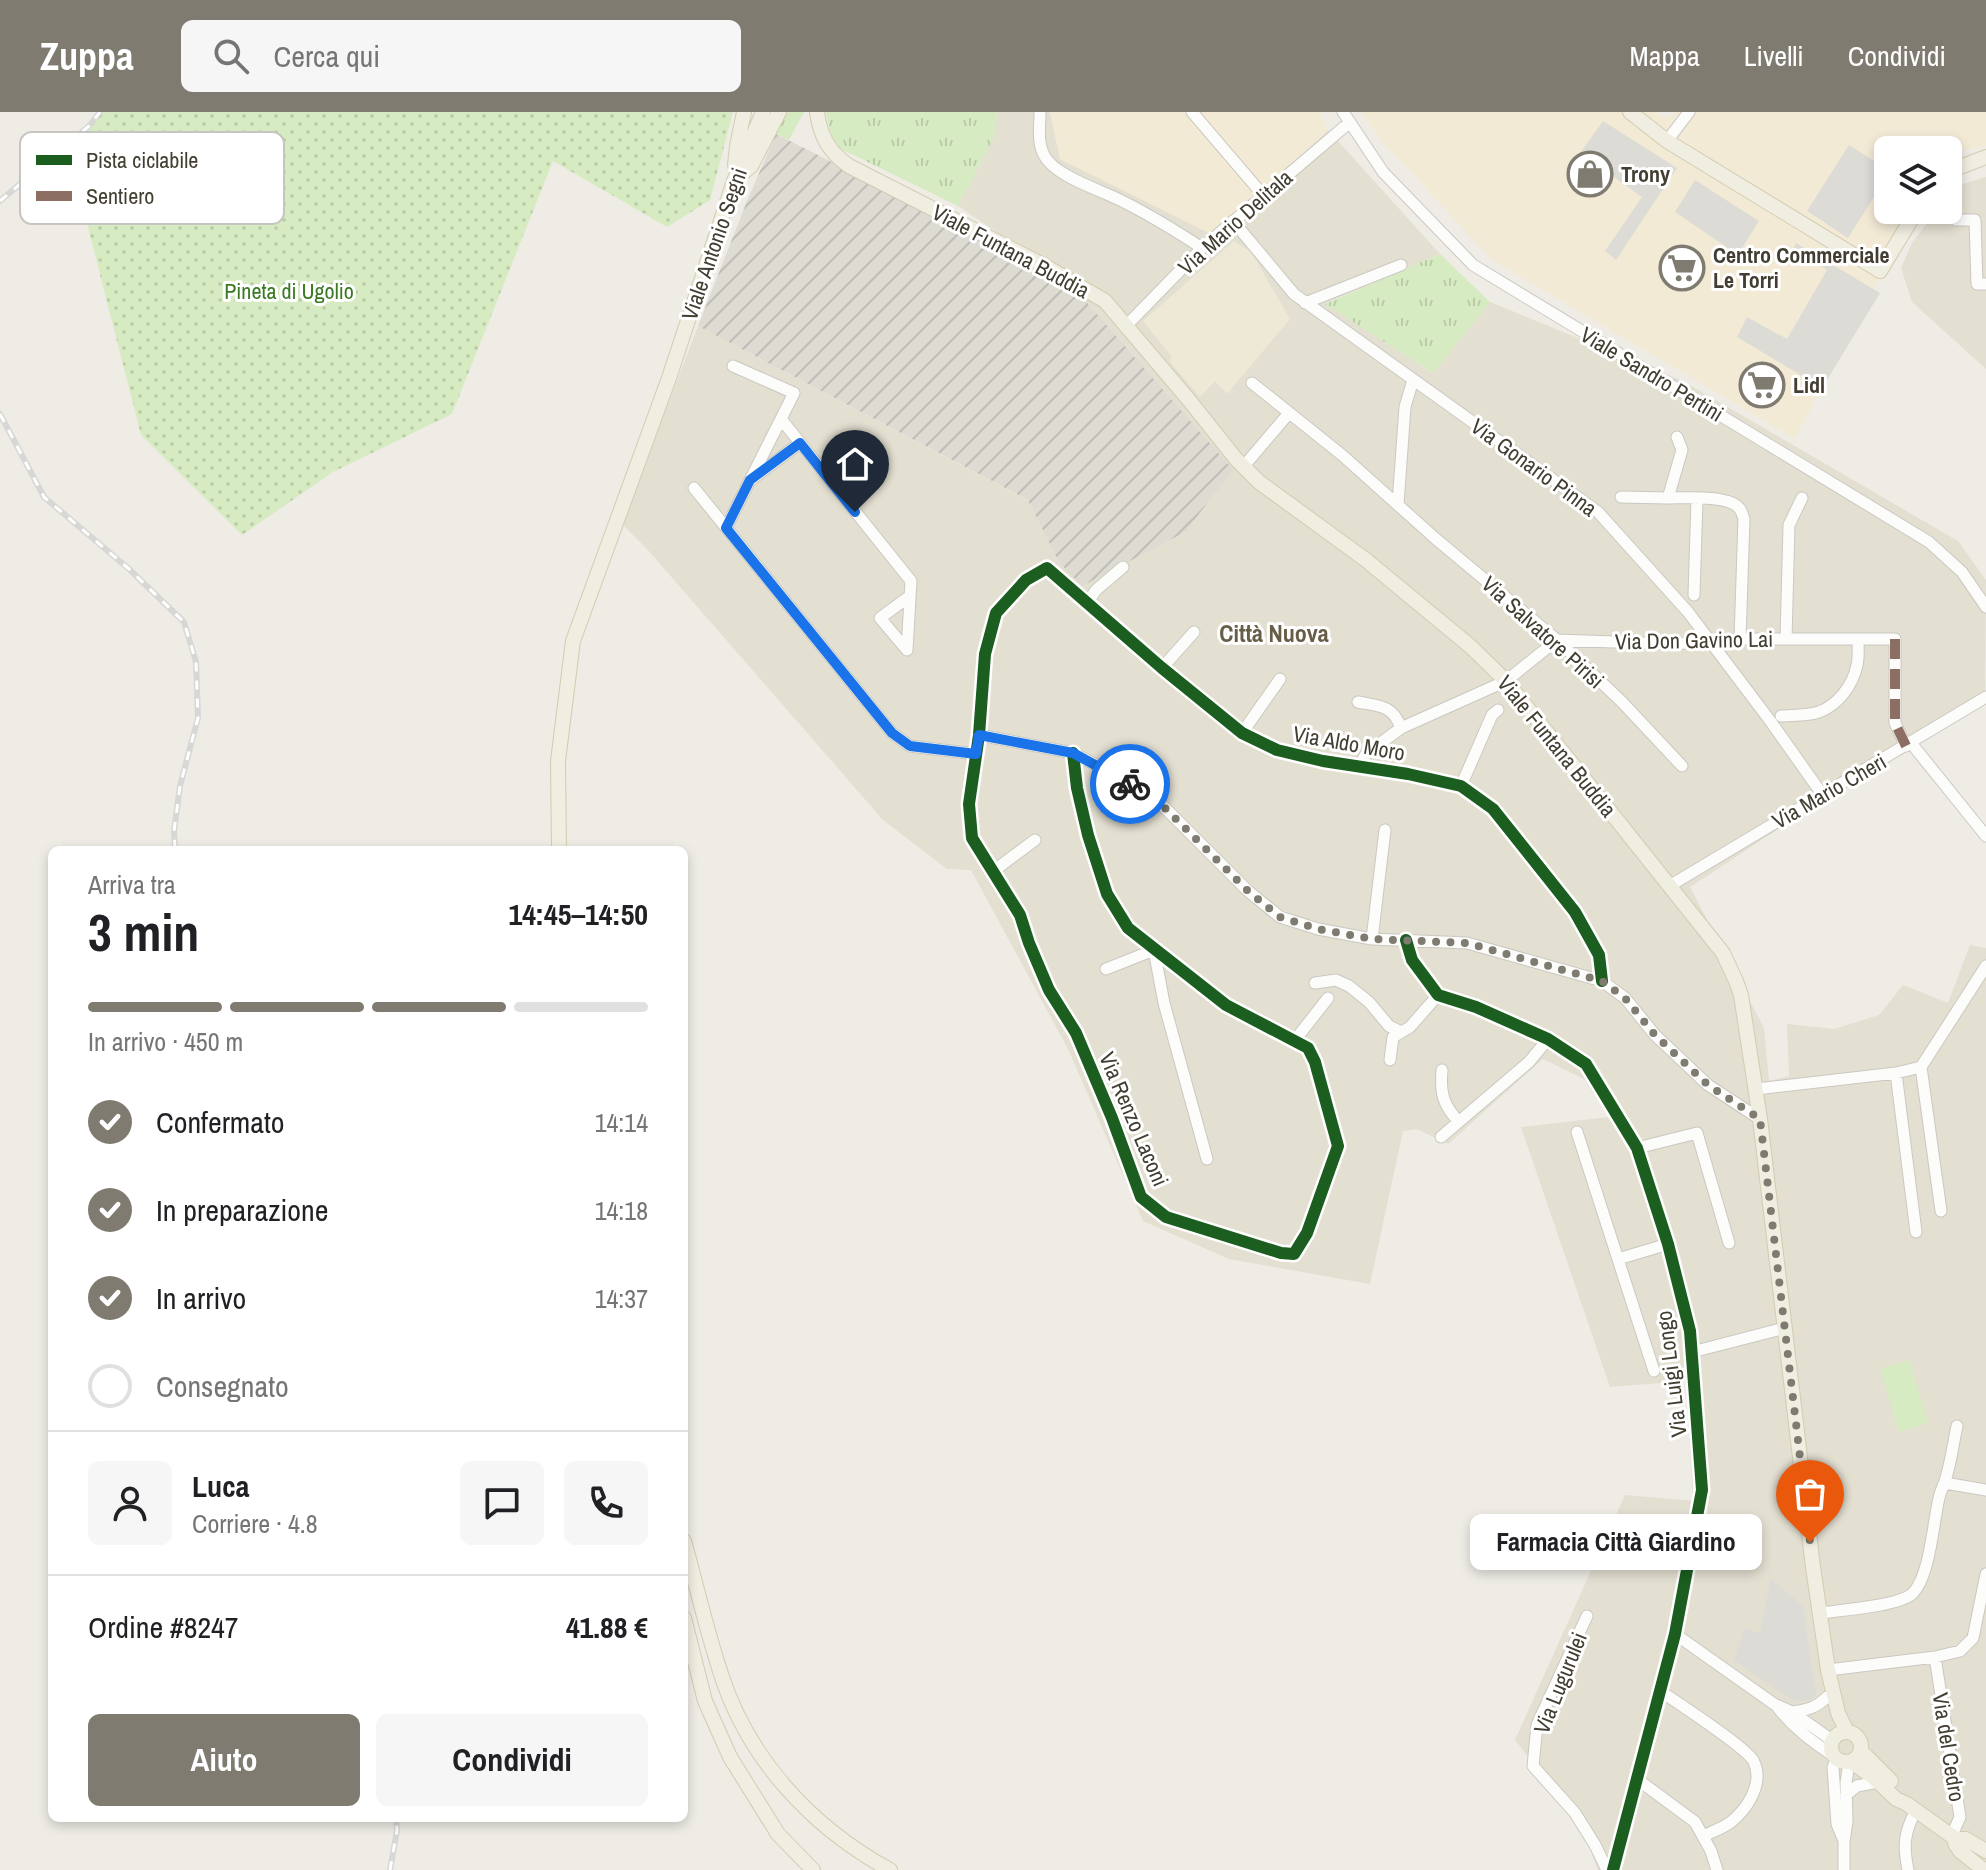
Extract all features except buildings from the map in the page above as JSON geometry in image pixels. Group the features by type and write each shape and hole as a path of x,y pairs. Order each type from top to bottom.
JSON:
{"main road":[{"path":"734,181 744,112"},
{"name":"Viale Antonio Segni","path":"559,846 558,761 573,641 669,378 734,181 763,112"},
{"path":"734,181 751,166 779,112"},
{"name":"Viale Funtana Buddia","path":"817,112 821,132 829,148 849,166 1105,301 1259,482 1366,560 1470,646 1506,681 1723,953 1741,995 1756,1089 1813,1567 1843,1750"},
{"path":"1630,112 1667,141 1880,271 1909,224"},
{"path":"1962,166 1986,157"},
{"path":"688,1555 721,1673 760,1757 792,1795 827,1828 890,1870"},
{"path":"688,1634 705,1701 730,1757 778,1834 813,1870"},
{"name":"Viale Funtana Buddia","path":"1828,1670 1827,1697 1843,1750"},
{"path":"1843,1750 1899,1789 1912,1807"},
{"path":"1843,1750 1896,1799 1954,1837 1966,1839 1986,1851"},
{"path":"1954,1837 1960,1851 1984,1870"}],"street":[{"path":"1040,112 1040,142 1044,155 1053,166 1175,230 1202,248"},
{"path":"1192,112 1263,195"},
{"path":"1667,141 1689,112"},
{"name":"Via Mario Delitala","path":"1125,327 1202,248 1346,117"},
{"name":"Viale Sandro Pertini","path":"1346,117 1383,172 1473,265 1929,542 1962,572 1986,607"},
{"path":"1962,220 1975,220 1977,284 1986,284"},
{"name":"Via Gonario Pinna","path":"1233,221 1305,303 1598,512 1688,612 1822,794"},
{"path":"1305,303 1401,265"},
{"path":"726,528 794,393 733,366"},
{"path":"1398,504 1405,407 1413,380"},
{"name":"Via Salvatore Pirisi","path":"1252,383 1342,455 1557,640 1622,702 1682,766"},
{"path":"1244,466 1289,413"},
{"path":"781,419 911,581 907,650 880,618 910,596"},
{"path":"1668,498 1682,450 1677,437"},
{"path":"750,480 800,443"},
{"path":"694,488 892,733 910,746 976,754"},
{"path":"1621,497 1726,500 1737,505 1744,519 1740,639"},
{"path":"1786,639 1789,525 1802,498"},
{"path":"1694,595 1697,499"},
{"path":"1087,603 1096,590 1123,567"},
{"name":"Via Aldo Moro","path":"979,735 985,654 996,613 1026,580 1047,568 1242,733 1277,750 1323,761 1450,782 1461,786 1493,809 1575,912 1599,955 1602,981"},
{"path":"1162,668 1194,632"},
{"name":"Via Don Gavino Lai","path":"1557,640 1672,644 1740,639 1895,639 1895,723 1908,745"},
{"path":"1360,765 1366,754 1401,728 1506,681 1557,640"},
{"path":"1781,716 1819,712 1843,695 1858,664 1858,640"},
{"path":"1242,733 1280,679"},
{"name":"Via Mario Cheri","path":"1671,885 1986,697"},
{"path":"1358,702 1388,708 1397,716 1401,728"},
{"path":"1461,786 1492,715 1498,710"},
{"path":"1035,840 992,872 972,838 969,804 979,735 1073,753 1123,779 1162,805 1248,891 1280,917 1318,929 1372,939 1467,943 1602,981 1625,998 1655,1035 1708,1085 1760,1119"},
{"path":"1908,745 1986,836"},
{"name":"Via Renzo Laconi","path":"992,872 1020,915 1049,990 1076,1033 1141,1197 1166,1217 1281,1253 1294,1254 1307,1233 1338,1146 1315,1062 1308,1048 1226,1005 1128,928 1107,894 1088,835 1073,753"},
{"path":"1372,939 1385,830"},
{"path":"1390,1060 1393,1037 1410,1027 1438,995 1412,960 1406,940"},
{"path":"1106,969 1154,950 1164,1003 1207,1159"},
{"path":"1941,1211 1921,1067 1986,966"},
{"path":"1163,992 1169,978 1182,969"},
{"path":"1315,983 1336,980 1349,986 1369,1002 1389,1026 1401,1032"},
{"name":"Via Luigi Longo","path":"1438,995 1476,1007 1548,1039 1586,1064 1637,1148 1668,1244 1690,1331 1702,1490 1675,1634 1613,1870"},
{"path":"1295,1040 1328,998"},
{"path":"1441,1137 1529,1062 1548,1039"},
{"path":"1756,1089 1896,1073 1921,1067"},
{"path":"1442,1070 1447,1110 1459,1122"},
{"path":"1896,1073 1916,1232"},
{"path":"1577,1132 1654,1371"},
{"path":"1637,1148 1697,1133 1729,1243"},
{"path":"1618,1259 1668,1244"},
{"path":"1692,1352 1785,1328"},
{"path":"1821,1613 1893,1602 1910,1596 1924,1571 1931,1546 1939,1494 1945,1483 1957,1426"},
{"path":"1945,1483 1986,1490"},
{"path":"1828,1670 1960,1651 1973,1638 1986,1574"},
{"name":"Via Lugurulei","path":"1587,1616 1537,1725 1533,1766 1575,1813 1607,1870"},
{"path":"1675,1634 1843,1750 1847,1821 1844,1870"},
{"name":"Via del Cedro","path":"1935,1657 1960,1817 1954,1837"},
{"path":"1659,1690 1754,1760 1758,1779 1749,1803 1729,1824 1703,1836"},
{"path":"1792,1712 1812,1709 1827,1697"},
{"path":"1776,1705 1787,1721 1817,1745 1843,1750"},
{"path":"1843,1750 1833,1767 1837,1824 1844,1842"},
{"path":"1637,1779 1695,1822 1711,1851 1717,1870"},
{"path":"1846,1795 1857,1786 1878,1782"},
{"path":"1908,1870 1904,1842 1912,1807"}],"shaded area":[{"path":"997,112 1050,112 1060,159 1219,237 1328,130 1440,254 1326,303 1432,373 1490,302 1683,381 1958,541 1986,580 1985,694 1690,887 1764,1028 1769,1081 1789,1076 1787,1024 1834,1029 1879,1015 1903,985 1948,1003 1970,945 1986,948 1986,1870 1598,1870 1581,1825 1515,1740 1625,1495 1693,1501 1686,1381 1610,1387 1521,1127 1609,1117 1584,1079 1543,1059 1448,1144 1417,1129 1403,1131 1370,1284 1229,1259 1143,1221 1068,1049 971,870 947,869 883,820 622,524 698,326 1029,501 1059,561 1094,311 1069,281 958,206 994,137"},
{"path":"1050,112 1319,112 1328,130 1219,238 1060,159"},
{"path":"1361,112 1657,112 1667,118 1676,112 1986,112 1986,146 1962,150 1962,136 1874,136 1874,224 1907,224 1795,439 1492,260 1386,147"},
{"path":"1603,121 1677,168 1616,260 1605,251 1642,197 1580,153"},
{"path":"776,134 1069,281 1233,470 1185,532 1082,586 1059,562 1028,500 698,326"},
{"path":"1849,145 1874,161 1874,197 1848,238 1807,211"},
{"path":"1986,177 1986,369 1912,302 1901,268 1912,243 1926,224 1962,224 1962,184"},
{"path":"1695,180 1759,221 1738,255 1675,212"},
{"path":"1234,241 1251,252 1290,319 1227,394 1215,381 1200,397 1170,362 1171,356 1143,321"},
{"path":"1796,243 1880,293 1822,388 1737,337 1747,317 1787,339 1827,270 1794,248"},
{"path":"1771,1579 1803,1606 1816,1696 1807,1701 1795,1701 1734,1660 1745,1628 1760,1633"}],"green space":[{"name":"Pineta di Ugolio","path":"100,112 733,112 710,200 667,227 553,161 452,414 333,472 242,535 141,435 87,224 284,224 284,132 82,132"},
{"path":"787,112 804,112 789,140 776,134"},
{"path":"826,112 997,112 994,137 958,206 841,149 830,132"},
{"path":"1440,254 1490,302 1433,373 1325,304"},
{"path":"1909,1360 1928,1423 1899,1432 1880,1369"}],"railway":[{"path":"82,132 100,112"},
{"path":"0,201 20,184"},
{"path":"0,414 44,497 129,569 184,622 196,662 198,718 180,786 175,846"},
{"path":"390,1870 396,1822"}],"marked path":[{"path":"1895,639 1895,723 1906,746"}],"cycle path":[{"path":"1073,753 1088,835 1107,894 1128,928 1226,1005 1308,1048 1315,1062 1338,1146 1307,1233 1294,1254 1281,1253 1166,1217 1141,1197 1076,1033 1049,990 1020,915 972,838 969,804 979,735 985,654 996,613 1026,580 1047,568 1242,733 1277,750 1461,786 1493,809 1575,912 1599,955 1602,981"},
{"path":"1406,940 1412,960 1438,995 1476,1007 1548,1039 1586,1064 1637,1148 1668,1244 1690,1331 1702,1490 1675,1634 1613,1870"}],"way so far":[{"path":"1130,784 1162,805 1248,891 1280,917 1318,929 1372,939 1467,943 1602,981 1625,998 1655,1035 1708,1085 1760,1119 1810,1542"}],"place":[{"name":"Trony","path":"1590,174"},
{"name":"Centro Commerciale Le Torri","path":"1682,268"},
{"name":"Lidl","path":"1762,385"},
{"name":"Farmacia Città Giardino","path":"1810,1542"}],"district":[{"name":"Città Nuova","path":"1274,634"}],"route":[{"path":"855,512 800,443 750,480 726,528 892,733 910,746 976,754 979,735 1073,753 1130,784"}]}
